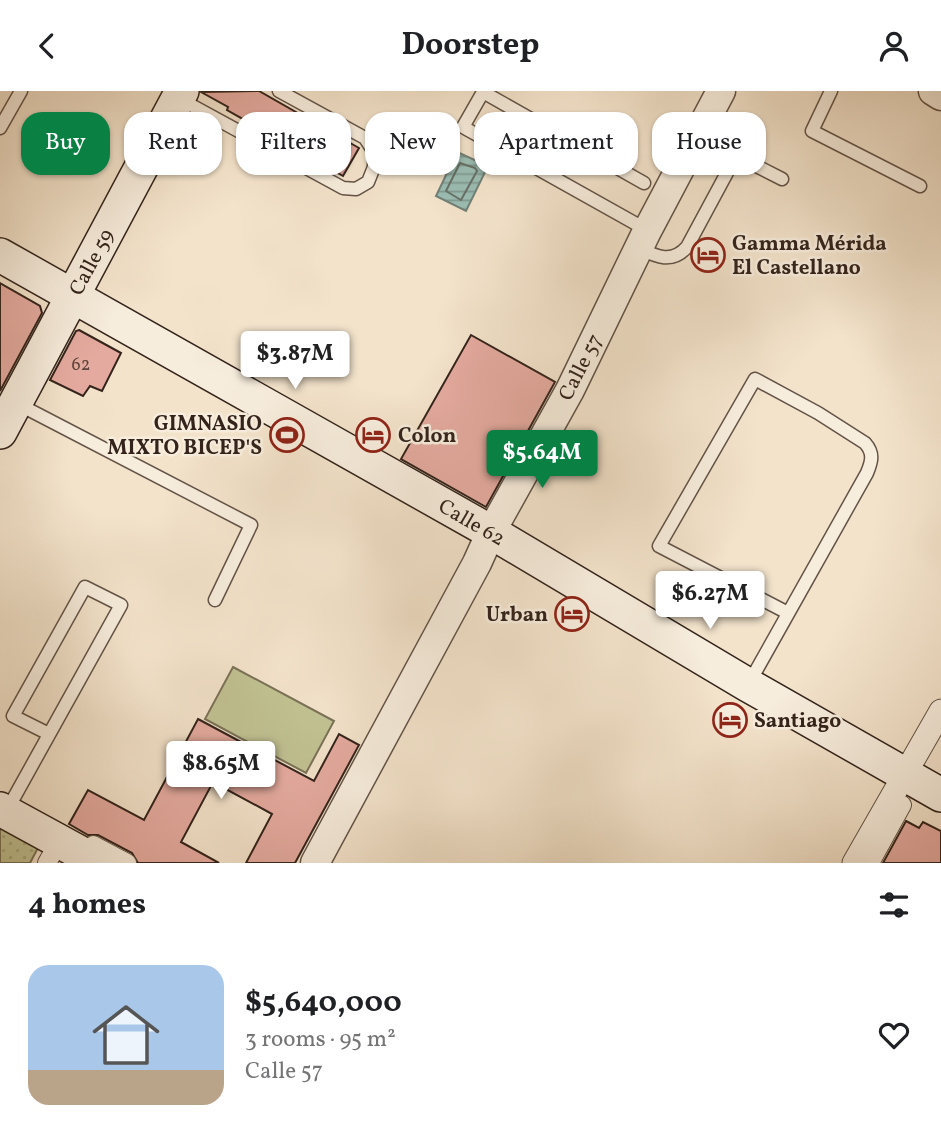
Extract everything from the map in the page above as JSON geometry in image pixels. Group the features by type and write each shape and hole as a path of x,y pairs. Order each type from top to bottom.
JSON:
{"main road":[{"name":"Calle 59","path":"0,432 176,96"},
{"name":"Calle 62","path":"0,255 491,532 748,685 903,790 941,795"},
{"path":"4,808 57,855 99,863"}],"street":[{"name":"Calle 57","path":"710,112 721,91"},
{"path":"933,91 941,96"},
{"name":"Calle 57","path":"315,863 477,563 491,532 570,390 676,175"},
{"path":"870,863 941,711"},
{"path":"854,863 903,790"},
{"path":"843,863 881,797"},
{"path":"4,808 127,863"}],"lane":[{"path":"0,128 21,91"},
{"path":"176,96 343,188 355,189 368,182 374,167 374,152 365,138 279,91"},
{"path":"831,91 812,131 920,186"},
{"path":"644,183 483,93 464,127 643,239 655,256 665,258 682,253 687,247 726,175"},
{"path":"766,171 782,179"},
{"path":"748,685 788,613 872,460 870,449 865,443 818,413 755,379 659,546 788,613"},
{"path":"16,403 251,525 215,600"},
{"path":"4,808 49,734 121,605 85,586 13,716 49,734"}],"green space":[{"path":"233,667 334,721 306,773 205,719"},
{"path":"0,824 39,846 30,863 0,863"}],"water":[{"path":"460,153 474,160 474,175 484,175 466,211 436,196 446,175 460,175"}],"building":[{"path":"259,91 296,112 236,112 236,115 227,110 228,107 201,92"},
{"path":"351,143 359,148 351,162"},
{"path":"0,283 40,306 42,313 0,391"},
{"path":"79,330 121,353 102,391 90,386 83,396 50,380"},
{"path":"471,335 555,382 486,507 401,459"},
{"path":"198,719 314,781 339,734 359,745 295,863 246,863 272,814 213,782 181,842 219,863 138,863 132,853 98,835 88,835 69,824 88,790 144,820"},
{"path":"906,821 919,828 923,822 941,831 941,863 883,863"}],"place":[{"name":"Gamma Mérida El Castellano","path":"708,255"},
{"name":"GIMNASIO MIXTO BICEP'S","path":"287,435"},
{"name":"Colon","path":"373,435"},
{"name":"Urban","path":"572,614"},
{"name":"Santiago","path":"730,720"}]}
